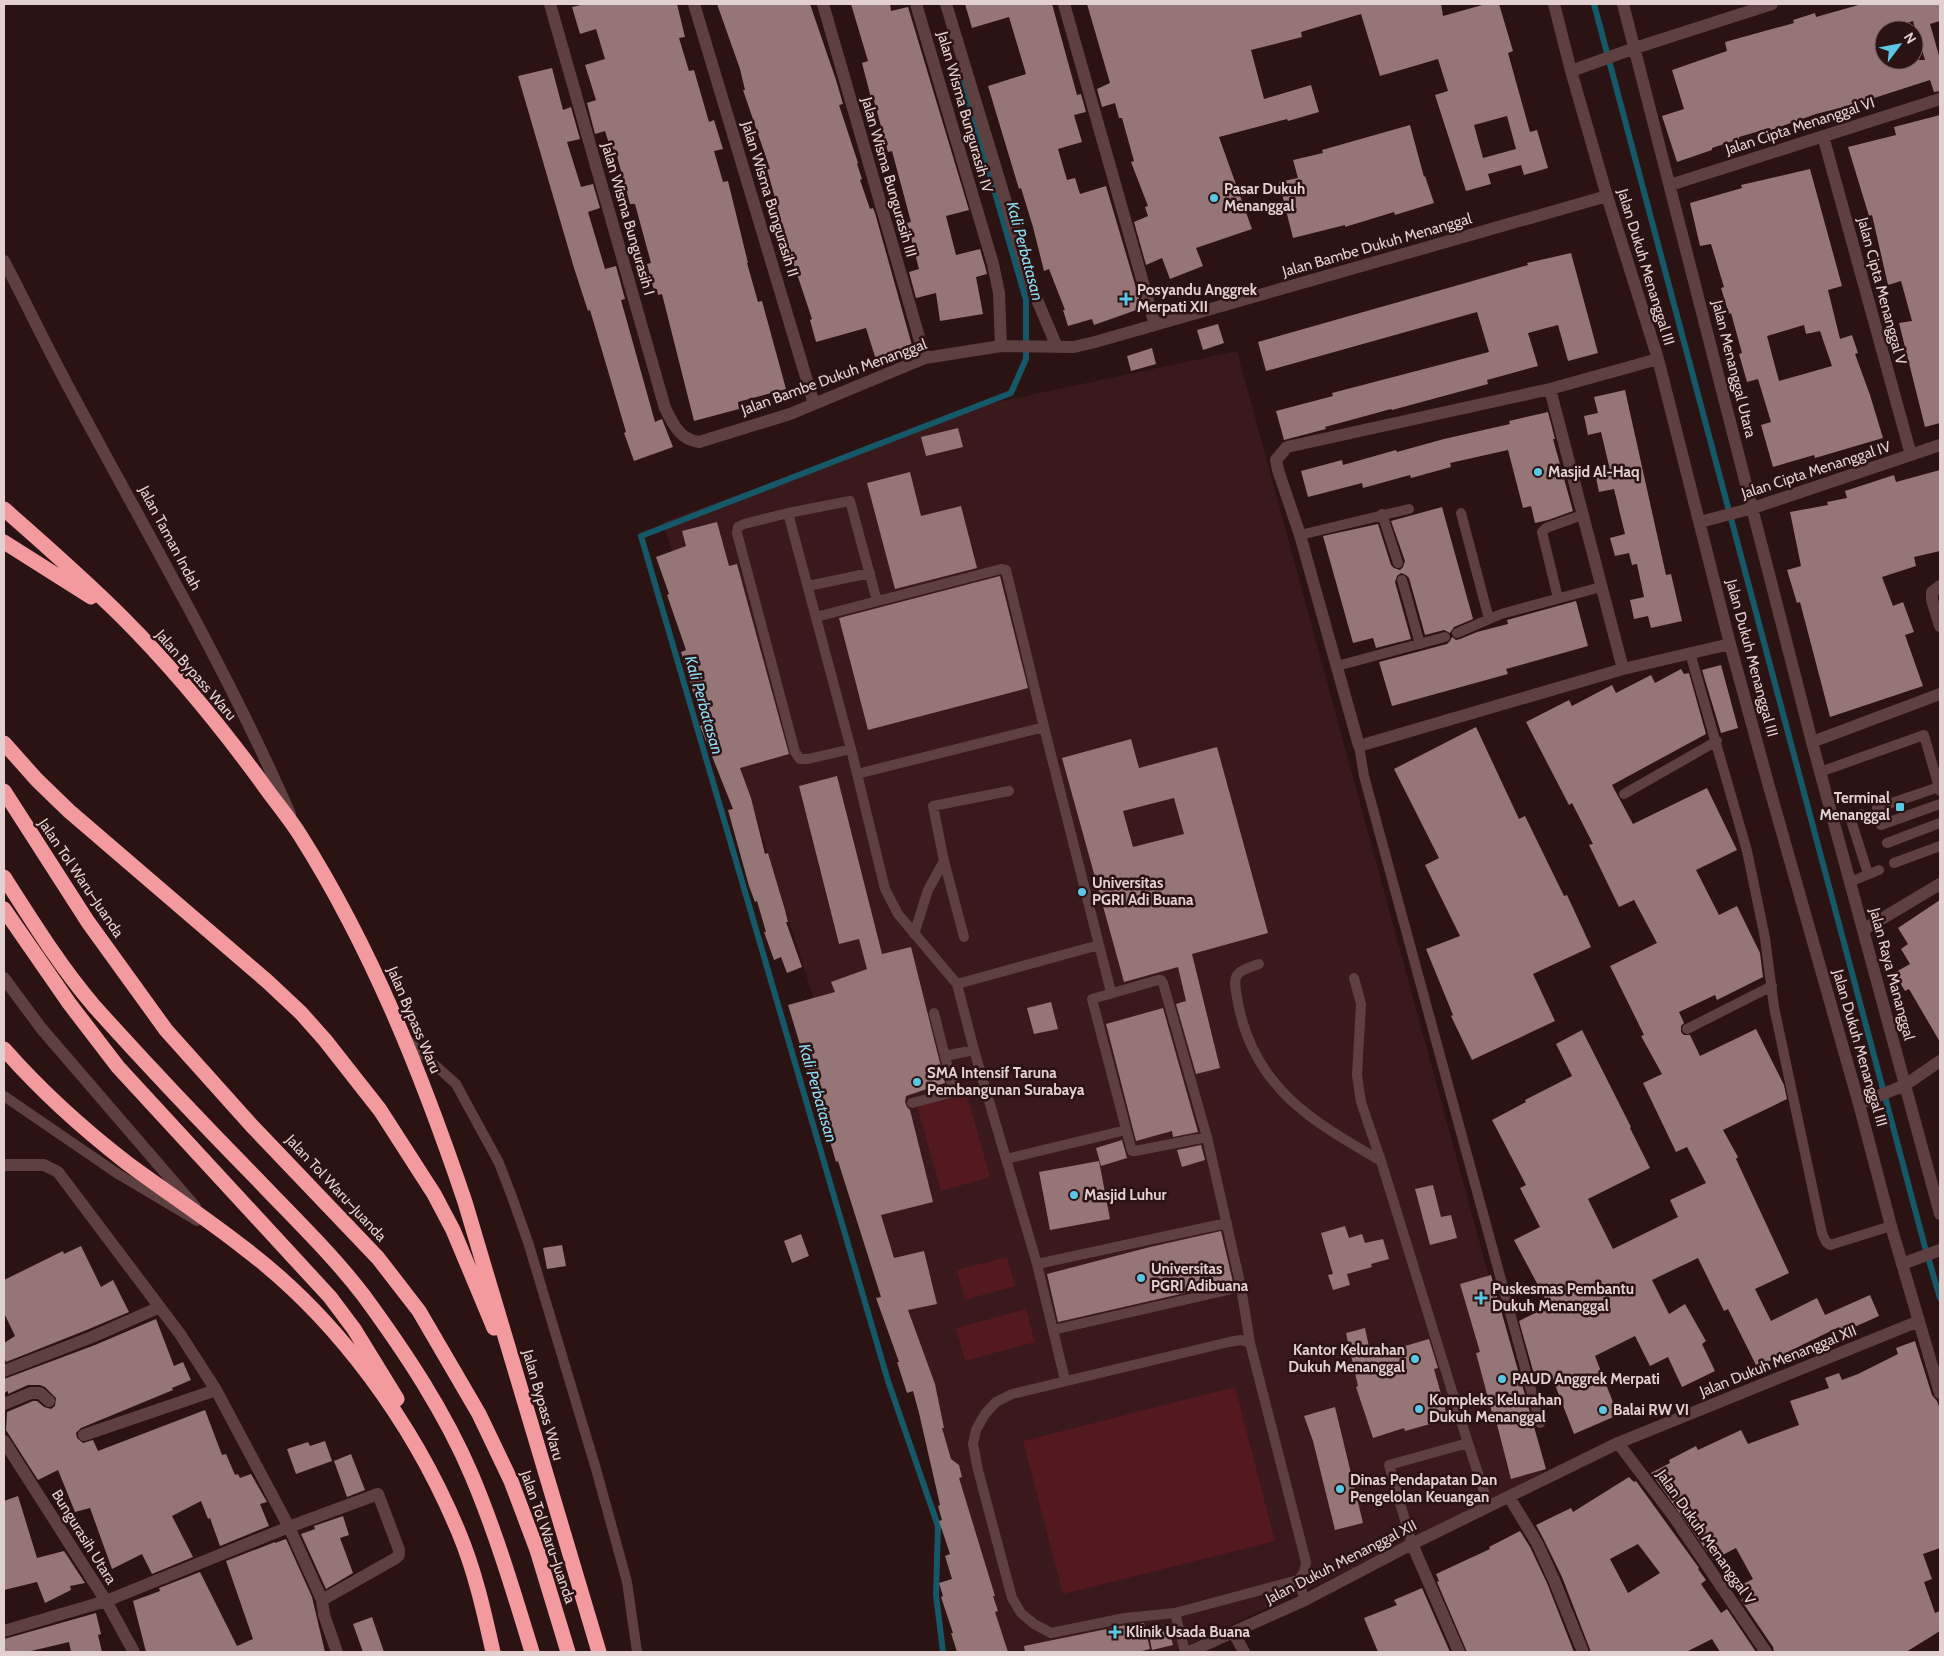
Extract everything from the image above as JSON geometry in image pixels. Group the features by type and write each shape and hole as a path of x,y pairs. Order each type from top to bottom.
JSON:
{"highway":[{"name":"Jalan Bypass Waru","path":"4,509 123,618 182,681 232,742 299,834 366,954 404,1037 443,1137 465,1202 524,1406 599,1652"},
{"path":"4,542 123,618"},
{"path":"4,743 36,780 69,811 268,982 301,1013 325,1040 380,1110 434,1194 453,1230 524,1406"},
{"name":"Jalan Tol Waru–Juanda","path":"4,790 88,922 166,1030 252,1126 378,1258 419,1311 479,1414 511,1481 537,1550 568,1652"},
{"path":"4,877 53,952 92,1004 330,1256 396,1341 424,1386 471,1474 505,1562 532,1652"},
{"path":"4,909 69,1003 118,1067 324,1291 350,1323 378,1365 400,1406 459,1533 481,1598 493,1652"},
{"path":"4,1049 25,1073 85,1129 126,1162 245,1248 317,1313 379,1388 429,1471"}],"street":[{"name":"Jalan Wisma Bungurasih I","path":"550,4 665,408 676,431 685,437"},
{"name":"Jalan Wisma Bungurasih II","path":"694,4 814,404"},
{"name":"Jalan Wisma Bungurasih III","path":"823,4 925,358"},
{"name":"Jalan Wisma Bungurasih IV","path":"916,4 993,264 1007,346"},
{"path":"946,4 1032,288 1055,347"},
{"path":"1064,4 1155,325"},
{"name":"Jalan Dukuh Menanggal III","path":"1554,4 1574,69 1607,196 1658,360 1730,644 1862,1103 1891,1226 1904,1263 1940,1393"},
{"name":"Jalan Menanggal Utara","path":"1622,4 1630,49 1670,185 1812,742"},
{"path":"1574,69 1759,6 1772,4"},
{"name":"Jalan Cipta Menanggal VI","path":"1670,185 1940,99"},
{"name":"Jalan Cipta Menanggal V","path":"1823,136 1911,455"},
{"name":"Jalan Bambe Dukuh Menanggal","path":"685,437 699,442 790,414 925,358 1007,346 1074,347 1607,196"},
{"name":"Jalan Taman Indah","path":"4,261 59,369 205,640 266,759 299,834"},
{"path":"1658,360 1550,389 1287,447 1276,460 1278,470 1300,535 1359,746 1623,669 1730,644"},
{"path":"1550,389 1623,669"},
{"name":"Jalan Cipta Menanggal IV","path":"1700,522 1753,508 1940,445"},
{"path":"1940,586 1932,592 1932,600 1940,626"},
{"path":"1812,742 1940,694"},
{"name":"Jalan Raya Mananggal","path":"1812,742 1903,1085 1940,1214"},
{"path":"1863,930 1940,884"},
{"path":"4,978 41,1028 206,1220"},
{"path":"1862,1103 1903,1085 1940,1061"},
{"path":"4,1166 44,1164 58,1172 160,1307 216,1390 289,1527 322,1600 324,1615 337,1652"},
{"path":"1904,1263 1939,1250"},
{"path":"4,1371 92,1337 160,1307"},
{"name":"Jalan Dukuh Menanggal XII","path":"1191,1652 1305,1600 1412,1544 1618,1443 1919,1321"},
{"path":"84,1435 216,1390"},
{"path":"4,1404 31,1393 40,1393 49,1401"},
{"name":"Bungurasih Utara","path":"4,1441 106,1601 134,1652"},
{"name":"Jalan Dukuh Menanggal V","path":"1618,1443 1674,1517 1766,1652"},
{"path":"4,1631 106,1601 289,1527 378,1494 400,1550 399,1555 322,1600"},
{"path":"1509,1498 1541,1551 1583,1652"},
{"path":"1412,1544 1459,1652"},
{"path":"1234,1633 1244,1652"}],"lane":[{"path":"851,749 808,759 800,759 795,752 737,534 738,527 788,513 850,501 877,601"},
{"path":"1300,535 1409,509"},
{"path":"788,513 851,749 885,889 898,914 957,984 974,1050 1037,1264 1065,1380"},
{"path":"1461,513 1489,619"},
{"path":"1382,514 1398,563"},
{"path":"1558,598 1542,532 1546,528 1582,515"},
{"path":"816,617 1001,569 1006,570 1110,992"},
{"path":"808,586 870,572"},
{"path":"1402,580 1420,644"},
{"path":"1457,634 1489,619 1601,586"},
{"path":"1337,666 1446,637"},
{"path":"1690,653 1747,850 1765,938 1774,1007 1820,1224 1826,1242 1830,1245 1891,1226"},
{"path":"857,774 1044,727"},
{"path":"1820,772 1924,735 1940,789 1877,808"},
{"path":"1624,794 1717,741"},
{"path":"1359,746 1364,776 1540,1423"},
{"path":"964,937 932,806 1010,791"},
{"path":"1882,824 1940,804"},
{"path":"1861,814 1850,817 1856,834 1867,851 1868,874"},
{"path":"1887,843 1940,823"},
{"path":"1856,834 1866,830"},
{"path":"1894,863 1940,846"},
{"path":"914,934 928,890 944,861"},
{"path":"1850,882 1879,870"},
{"path":"957,984 1099,945"},
{"path":"1258,964 1241,970 1236,977 1235,987 1239,1010 1248,1038 1267,1074 1300,1110 1330,1132 1381,1161"},
{"path":"1354,978 1361,1004 1357,1075 1361,1102 1489,1507"},
{"path":"1207,1138 1132,1151 1092,1002 1095,996 1161,980 1207,1138 1241,1287 1250,1343 1306,1562 1305,1572 1298,1580 1174,1612 1125,1618 1052,1633 1034,1624 1021,1613 1012,1598 978,1470 973,1444 976,1430 985,1414 996,1402 1012,1394 1229,1342 1241,1340 1250,1343"},
{"path":"1687,1029 1772,986"},
{"path":"912,1103 954,1092 934,1013"},
{"path":"404,1037 456,1084 499,1163 512,1197 528,1242 596,1469 627,1582 637,1652"},
{"path":"945,1056 974,1050"},
{"path":"4,1096 118,1174 245,1248"},
{"path":"1006,1159 1126,1130"},
{"path":"1037,1264 1227,1223"},
{"path":"1053,1330 1241,1287"},
{"path":"1412,1544 1389,1465 1468,1443"},
{"path":"1298,1580 1305,1600"},
{"path":"1174,1612 1191,1652"}],"shaded area":[{"name":"Universitas PGRI Adi Buana","path":"1237,351 1544,1479 1173,1652 1002,1652 833,1060 663,522 988,404"},
{"path":"966,1092 990,1177 941,1191 917,1106"},
{"path":"1007,1257 1015,1286 965,1300 957,1270"},
{"path":"1026,1309 1035,1342 965,1361 956,1328"},
{"path":"1235,1387 1275,1541 1063,1594 1023,1441"}],"building":[{"path":"585,4 677,4 685,37 679,38 689,71 694,70 709,122 714,120 723,149 714,151 723,182 728,181 747,263 758,302 762,301 786,389 738,402 739,409 694,421 662,294 658,295 657,289 654,290 647,264 651,263 635,204 630,204 615,149 611,150 605,131 595,134 587,103 596,100 585,65 605,59 596,29 580,34 572,7"},
{"path":"717,4 810,4 836,80 843,104 839,105 858,163 862,179 860,180 870,209 873,208 875,213 913,349 891,356 892,359 877,363 866,328 816,342 810,320 812,319 790,253 767,169 770,169 743,90 745,90 740,69"},
{"path":"851,4 890,4 891,11 908,7 969,210 946,216 956,255 980,249 987,274 976,277 983,314 940,321 936,293 916,298 909,272 919,269 907,223 911,222 892,151 888,152 873,97 871,98 862,63 868,61"},
{"path":"965,4 1052,4 1077,95 1081,94 1086,112 1074,115 1082,142 1058,149 1067,180 1075,178 1080,194 1106,186 1142,308 1094,325 1092,319 1068,326 1063,310 1065,310 1049,269 1044,271 1033,227 1021,188 1019,189 988,86 1026,74 1009,17 972,28"},
{"path":"1087,4 1441,4 1443,16 1486,4 1499,4 1513,51 1508,53 1530,132 1537,130 1548,168 1524,175 1521,165 1488,174 1491,184 1466,191 1435,95 1448,91 1438,59 1380,76 1361,14 1301,32 1302,37 1251,50 1264,99 1311,85 1319,112 1219,137 1252,229 1196,248 1203,266 1170,279 1162,258 1146,265 1134,222 1148,216 1145,207 1148,206 1131,162 1134,161 1122,118 1119,118 1115,103 1102,107 1097,89 1110,83","holes":["1507,116 1516,149 1483,158 1474,125"]},
{"path":"1862,4 1940,4 1940,21 1930,24 1940,59 1940,91 1934,92 1930,80 1871,100 1816,114 1771,130 1770,128 1739,137 1739,139 1712,148 1712,150 1677,162 1662,116 1684,109 1672,70 1727,51 1725,42 1794,23 1793,20 1815,13 1816,17"},
{"path":"552,68 563,110 571,107 580,139 567,142 581,187 593,184 600,208 588,212 605,269 616,266 625,299 621,300 655,422 662,419 673,447 634,461 624,433 626,432 590,310 588,311 574,268 518,76"},
{"path":"1940,115 1940,423 1925,427 1899,323 1912,321 1901,281 1888,285 1872,215 1869,216 1848,147 1896,135 1894,127"},
{"path":"1410,125 1424,177 1434,203 1395,215 1394,212 1345,227 1345,225 1293,238 1279,182 1298,178 1293,160 1323,153 1322,150"},
{"path":"1810,169 1842,286 1828,290 1840,339 1852,335 1858,353 1855,354 1883,438 1815,458 1814,455 1773,467 1761,425 1771,422 1758,379 1747,382 1739,354 1742,353 1731,313 1729,314 1721,288 1724,287 1711,244 1700,246 1690,203 1742,188 1741,185","holes":["1804,325 1806,334 1820,331 1832,366 1779,381 1767,336"]},
{"path":"1571,253 1598,353 1568,361 1558,325 1528,333 1538,366 1487,380 1488,384 1325,427 1326,429 1284,440 1276,411 1333,396 1332,393 1489,352 1477,312 1266,371 1258,342 1528,265 1527,263"},
{"path":"1218,324 1224,343 1203,350 1197,330"},
{"path":"1152,348 1156,364 1131,371 1127,356"},
{"path":"1625,390 1666,575 1671,574 1682,621 1651,628 1648,616 1634,619 1630,600 1644,597 1637,564 1632,565 1629,553 1615,556 1610,538 1625,534 1614,489 1599,492 1595,473 1610,470 1601,432 1588,435 1584,416 1598,413 1594,397"},
{"path":"1548,412 1555,439 1553,439 1573,511 1548,520 1535,523 1531,506 1523,508 1508,450 1450,463 1451,467 1411,478 1410,475 1363,488 1362,483 1308,497 1301,471 1342,460 1343,465 1396,450 1397,452 1510,424 1509,421"},
{"path":"958,428 963,447 926,456 921,437"},
{"path":"1940,470 1940,551 1914,557 1916,566 1882,577 1893,606 1903,602 1914,632 1905,635 1923,686 1830,717 1800,602 1797,603 1787,570 1801,566 1790,512 1828,505 1827,502 1847,498 1845,491 1894,475 1896,482"},
{"path":"910,472 921,516 961,506 977,568 895,589 867,483"},
{"path":"1442,507 1473,619 1454,627 1450,633 1444,630 1425,635 1409,578 1401,573 1397,576 1395,582 1411,639 1376,648 1373,638 1353,643 1323,536 1378,524 1391,565 1400,570 1405,561 1391,521"},
{"path":"717,522 729,566 737,564 789,754 740,768 751,798 765,854 768,853 785,910 788,922 786,922 802,967 787,973 781,957 774,960 764,932 766,932 757,901 755,902 749,886 728,810 733,809 700,726 703,725 681,652 686,650 656,557 686,546 682,531"},
{"path":"1000,576 1028,688 868,730 839,618"},
{"path":"1576,601 1588,646 1506,669 1508,674 1392,706 1379,662 1447,644 1452,637 1456,640 1460,639 1477,632 1508,624 1507,620"},
{"path":"1721,665 1738,728 1721,733 1702,670"},
{"path":"1681,669 1684,674 1689,673 1706,734 1612,785 1633,824 1707,788 1737,850 1696,870 1719,915 1737,906 1760,953 1763,977 1717,1000 1715,995 1679,1012 1684,1023 1681,1026 1681,1032 1684,1035 1690,1035 1700,1056 1756,1029 1784,1085 1787,1099 1723,1130 1738,1157 1736,1159 1789,1273 1755,1289 1771,1321 1817,1298 1825,1315 1870,1295 1879,1316 1841,1333 1839,1327 1757,1367 1728,1309 1724,1311 1698,1258 1652,1280 1669,1314 1685,1304 1706,1341 1702,1344 1715,1371 1682,1387 1668,1357 1650,1366 1635,1336 1595,1356 1618,1415 1574,1434 1552,1377 1537,1385 1519,1321 1549,1306 1514,1240 1540,1227 1520,1188 1526,1185 1492,1120 1526,1102 1525,1100 1572,1076 1556,1044 1582,1030 1650,1168 1588,1199 1613,1249 1678,1217 1670,1200 1706,1183 1687,1147 1676,1152 1643,1083 1662,1074 1641,1036 1644,1035 1610,966 1657,943 1634,900 1619,907 1589,845 1593,844 1572,803 1569,805 1526,722 1569,700 1572,706 1612,685 1616,693 1651,675 1655,683"},
{"path":"1476,727 1519,819 1525,816 1564,896 1567,895 1591,947 1533,974 1555,1021 1472,1060 1451,1016 1453,1015 1426,949 1460,936 1425,865 1439,858 1394,769"},
{"path":"1131,739 1139,768 1217,747 1268,933 1192,954 1220,1068 1196,1074 1176,1004 1186,1001 1178,967 1124,982 1062,758","holes":["1174,798 1184,834 1133,847 1123,811"]},
{"path":"837,776 882,954 911,947 945,1083 906,1096 905,1102 910,1110 933,1202 881,1215 894,1258 924,1251 937,1304 908,1310 935,1384 944,1428 942,1428 951,1459 959,1465 962,1477 959,1478 995,1596 993,1596 998,1611 995,1612 1008,1652 957,1652 941,1597 943,1596 939,1583 952,1579 945,1556 950,1554 939,1521 942,1520 938,1506 940,1505 919,1413 913,1391 907,1393 897,1362 899,1362 876,1298 881,1297 838,1161 836,1162 788,1005 835,992 831,982 867,969 859,939 839,944 799,786"},
{"path":"1940,900 1940,1042 1909,989 1905,991 1894,973 1910,964 1901,949 1908,944 1898,928"},
{"path":"1051,1002 1058,1029 1034,1034 1027,1008"},
{"path":"1163,1008 1198,1132 1173,1137 1172,1131 1136,1141 1106,1024"},
{"path":"1122,1140 1127,1158 1101,1166 1096,1148"},
{"path":"1201,1145 1205,1160 1182,1167 1177,1150"},
{"name":"Masjid Luhur","path":"1099,1161 1110,1219 1050,1230 1039,1172"},
{"path":"1433,1185 1441,1217 1451,1215 1457,1238 1430,1245 1415,1189"},
{"path":"1345,1226 1349,1238 1362,1234 1365,1243 1383,1239 1389,1259 1371,1264 1372,1267 1347,1274 1350,1285 1333,1290 1328,1275 1333,1274 1321,1233"},
{"name":"Universitas PGRI Adibuana","path":"1221,1231 1233,1282 1058,1322 1047,1274 1150,1247"},
{"path":"801,1234 809,1256 792,1263 784,1241"},
{"path":"562,1245 566,1266 547,1269 543,1248"},
{"path":"81,1246 101,1287 113,1280 129,1312 6,1362 4,1343 15,1336 4,1313 4,1280 63,1251 64,1254"},
{"path":"1491,1275 1546,1469 1511,1479 1476,1353 1480,1352 1460,1284"},
{"path":"156,1319 174,1366 183,1362 191,1380 172,1388 173,1390 81,1428 76,1433 77,1438 83,1443 93,1440 98,1451 205,1410 222,1455 226,1454 235,1475 238,1474 240,1478 251,1474 267,1502 260,1504 269,1526 220,1546 210,1518 208,1519 201,1501 172,1516 193,1557 152,1574 142,1554 112,1569 90,1508 75,1512 58,1470 38,1480 6,1430 7,1412 33,1401 37,1401 44,1407 51,1409 55,1406 56,1398 45,1387 40,1385 28,1385 8,1394 8,1391 4,1393 4,1379 95,1345"},
{"path":"1365,1328 1371,1356 1429,1339 1438,1368 1434,1369 1448,1419 1405,1431 1404,1428 1373,1438 1356,1387 1358,1386 1346,1333"},
{"path":"1915,1341 1932,1395 1940,1409 1940,1548 1923,1554 1932,1579 1924,1582 1935,1613 1940,1611 1940,1631 1906,1652 1774,1652 1773,1647 1741,1600 1749,1595 1743,1584 1753,1579 1736,1548 1713,1560 1651,1473 1670,1463 1669,1460 1696,1446 1698,1450 1741,1430 1748,1444 1799,1425 1790,1401 1829,1388 1825,1378 1839,1373 1842,1380 1858,1374 1898,1354 1896,1348"},
{"name":"Dinas Pendapatan Dan Pengelolan Keuangan","path":"1335,1407 1363,1523 1335,1530 1313,1441 1304,1416"},
{"path":"325,1441 332,1461 296,1474 287,1449 308,1442 310,1446"},
{"path":"351,1454 365,1490 347,1497 334,1461"},
{"path":"1629,1477 1634,1482 1636,1481 1699,1568 1706,1580 1701,1584 1721,1613 1727,1609 1756,1652 1720,1652 1712,1639 1686,1652 1591,1652 1562,1577 1536,1525 1571,1508 1573,1512","holes":["1638,1544 1660,1573 1628,1593 1610,1559"]},
{"path":"18,1496 37,1558 64,1551 85,1583 70,1586 71,1590 45,1603 37,1582 4,1590 4,1501"},
{"path":"343,1516 349,1535 340,1538 353,1573 326,1589 301,1534 315,1529 314,1526"},
{"path":"1520,1531 1530,1547 1547,1583 1574,1652 1467,1652 1437,1582 1439,1581 1436,1574 1490,1549 1489,1547"},
{"path":"286,1539 312,1597 325,1652 146,1652 133,1601 160,1591 159,1588 200,1572 237,1646 253,1639 226,1561"},
{"path":"1422,1588 1450,1652 1378,1652 1364,1618 1397,1605 1394,1600"},
{"path":"96,1613 101,1634 98,1635 102,1652 71,1652 69,1642 27,1652 4,1652 4,1639"},
{"path":"372,1617 384,1652 363,1652 353,1624"},
{"name":"Klinik Usada Buana","path":"1144,1623 1150,1649 1138,1652 1025,1652 1024,1646"},
{"path":"1169,1630 1173,1645 1152,1650 1149,1635"}],"waterway":[{"path":"1594,4 1940,1298"},
{"name":"Kali Perbatasan","path":"943,1652 936,1595 938,1526 888,1381 641,536 1011,393 1026,359 1026,300 963,82"}],"place":[{"name":"Pasar Dukuh Menanggal","path":"1214,198"},
{"name":"Posyandu Anggrek Merpati XII","path":"1126,299"},
{"name":"Masjid Al-Haq","path":"1538,472"},
{"name":"Terminal Menanggal","path":"1900,807"},
{"name":"Universitas PGRI Adi Buana","path":"1082,892"},
{"name":"SMA Intensif Taruna Pembangunan Surabaya","path":"917,1082"},
{"name":"Masjid Luhur","path":"1074,1195"},
{"name":"Universitas PGRI Adibuana","path":"1141,1278"},
{"name":"Puskesmas Pembantu Dukuh Menanggal","path":"1481,1298"},
{"name":"Kantor Kelurahan Dukuh Menanggal","path":"1415,1359"},
{"name":"PAUD Anggrek Merpati","path":"1502,1379"},
{"name":"Kompleks Kelurahan Dukuh Menanggal","path":"1419,1409"},
{"name":"Balai RW VI","path":"1603,1410"},
{"name":"Dinas Pendapatan Dan Pengelolan Keuangan","path":"1340,1489"},
{"name":"Klinik Usada Buana","path":"1115,1632"}]}
